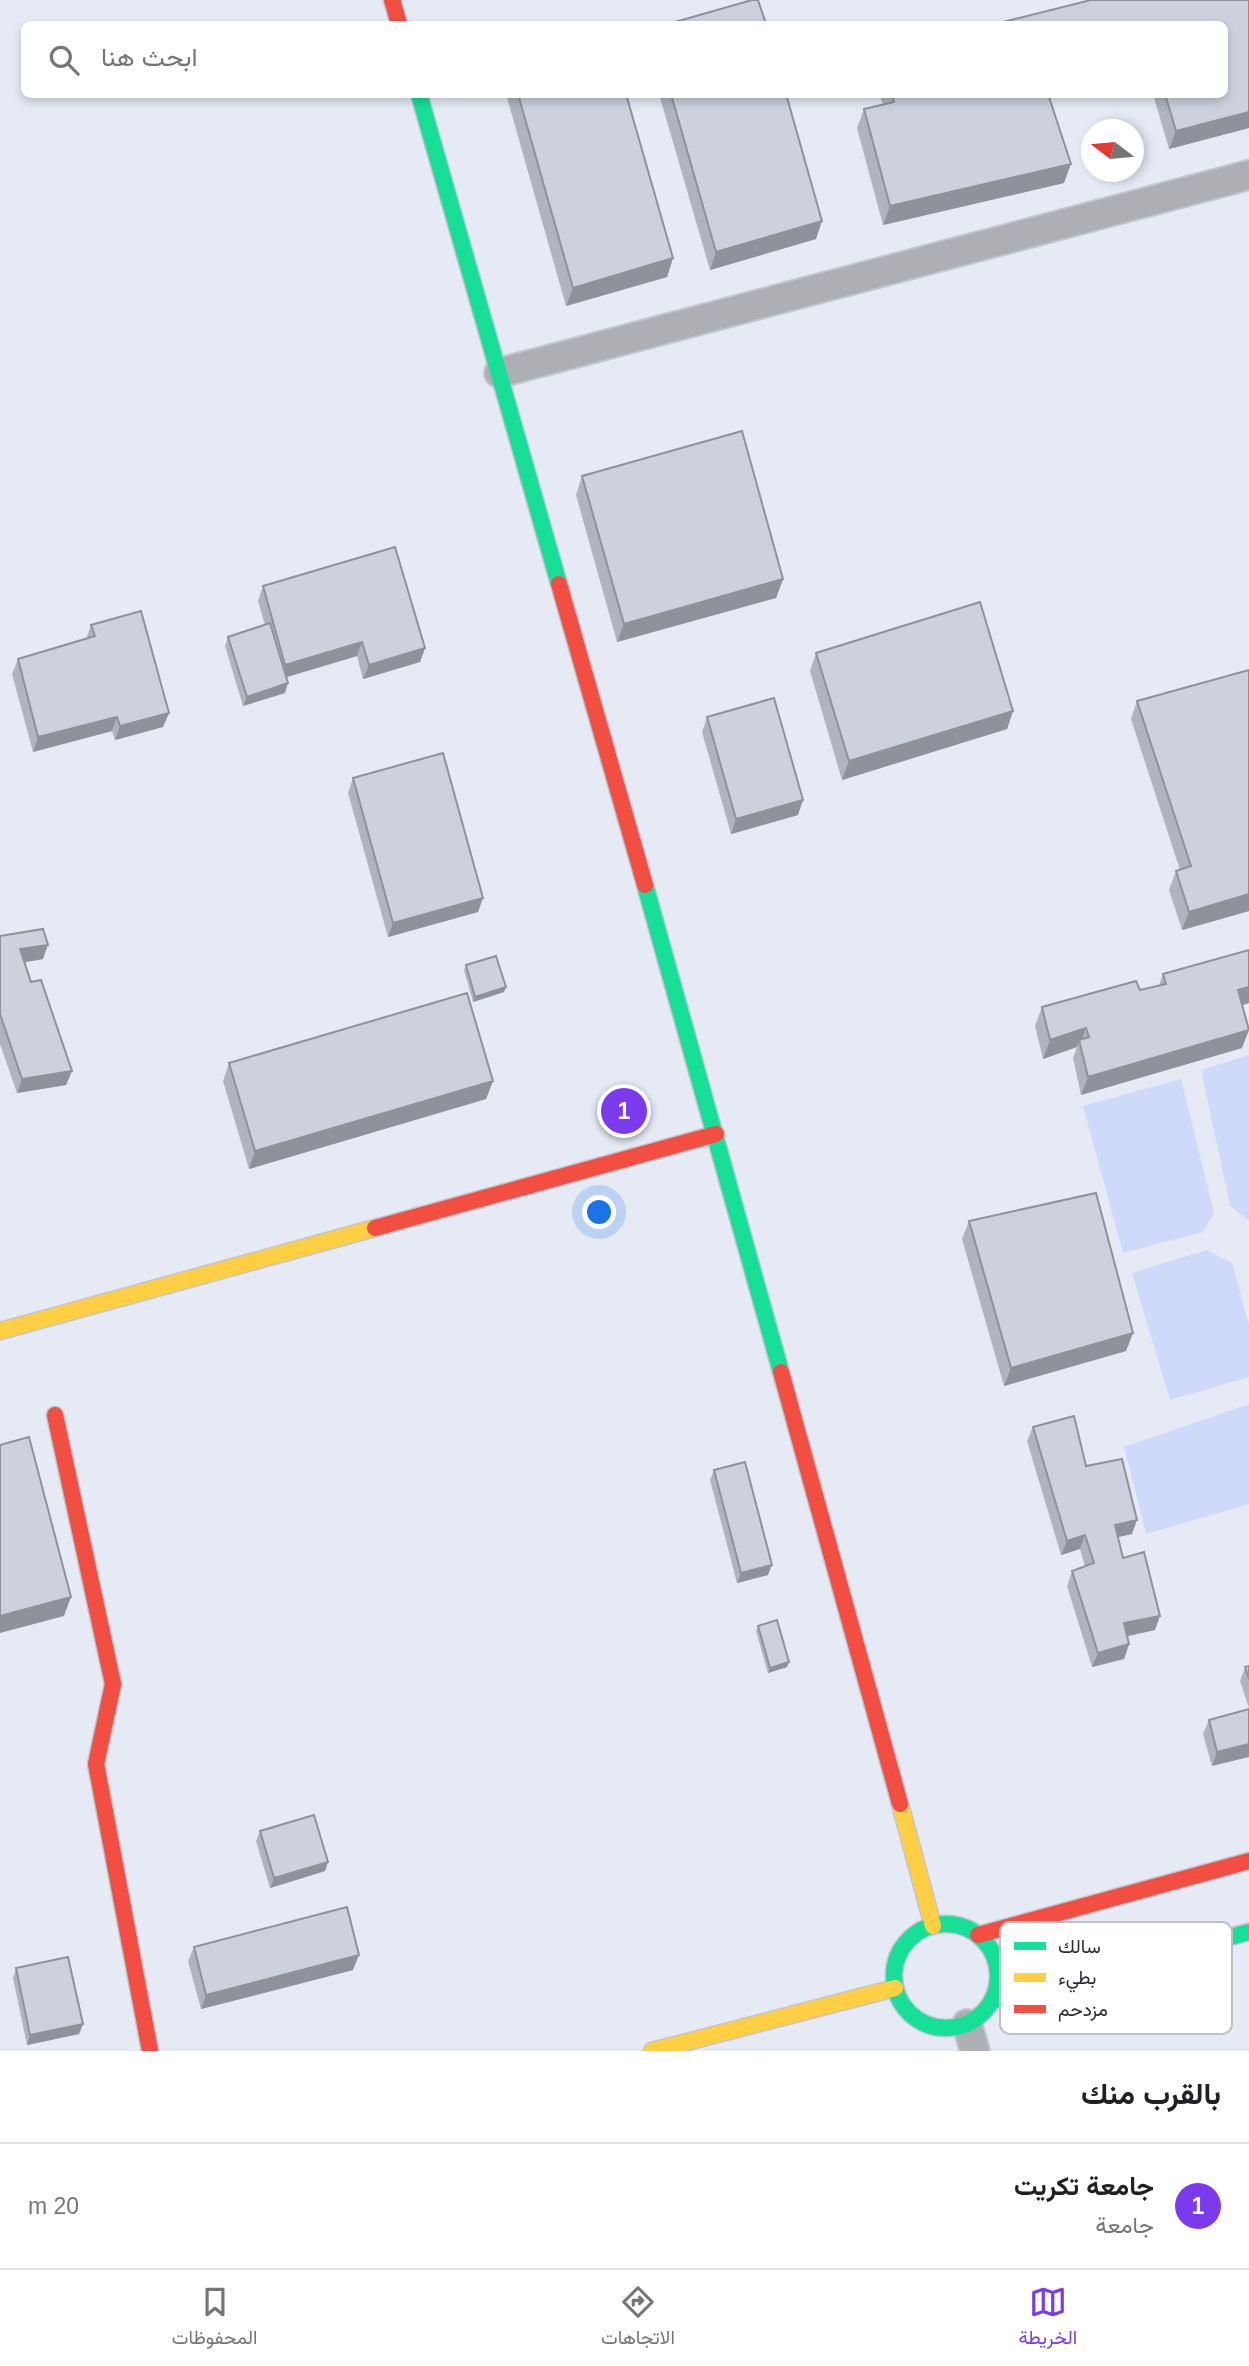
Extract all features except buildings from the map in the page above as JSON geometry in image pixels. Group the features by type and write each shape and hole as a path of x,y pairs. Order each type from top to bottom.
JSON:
{"street":[{"path":"392,0 398,21"},
{"path":"420,98 716,1134 933,1926"},
{"path":"499,373 1249,175"},
{"path":"0,1331 716,1134"},
{"path":"55,1415 113,1684 96,1764 150,2051"},
{"path":"1026,1922 1249,1861"},
{"path":"949,1924 965,1927 978,1935 990,1949 997,1966 998,1983 992,2000 971,2038 952,2028 937,2028 922,2023 910,2014 901,2002 895,1987 894,1971 906,1942 918,1931 949,1924"},
{"path":"978,1935 1000,1929"},
{"path":"1232,1936 1249,1932"},
{"path":"652,2051 895,1987"},
{"path":"992,2000 1000,1998"}],"shaded area":[{"path":"1249,1055 1248,1220 1230,1206 1201,1070"},
{"path":"1181,1079 1213,1215 1203,1232 1123,1253 1083,1106"},
{"path":"1207,1250 1232,1263 1249,1325 1249,1377 1170,1400 1132,1273"},
{"path":"1249,1404 1249,1504 1146,1534 1124,1447"}],"traffic: fast":[{"path":"420,98 559,584"},
{"path":"645,885 781,1372"},
{"path":"946,1924 966,1928 983,1939 994,1956 998,1976 994,1996 983,2013 966,2024 946,2028 926,2024 909,2013 898,1996 894,1976 898,1956 909,1939 926,1928 946,1924"},
{"path":"1232,1937 1249,1932"},
{"path":"992,2001 1000,1999"}],"traffic: slow":[{"path":"0,1331 375,1228"},
{"path":"900,1804 933,1926"},
{"path":"652,2051 895,1988"}],"traffic: jam":[{"path":"392,0 398,21"},
{"path":"559,584 645,885"},
{"path":"375,1228 716,1134"},
{"path":"781,1372 900,1804"},
{"path":"55,1415 113,1684 96,1764 150,2051"},
{"path":"1026,1922 1249,1861"},
{"path":"978,1935 1000,1929"}],"place":[{"name":"جامعة تكريت","path":"624,1111"}]}
